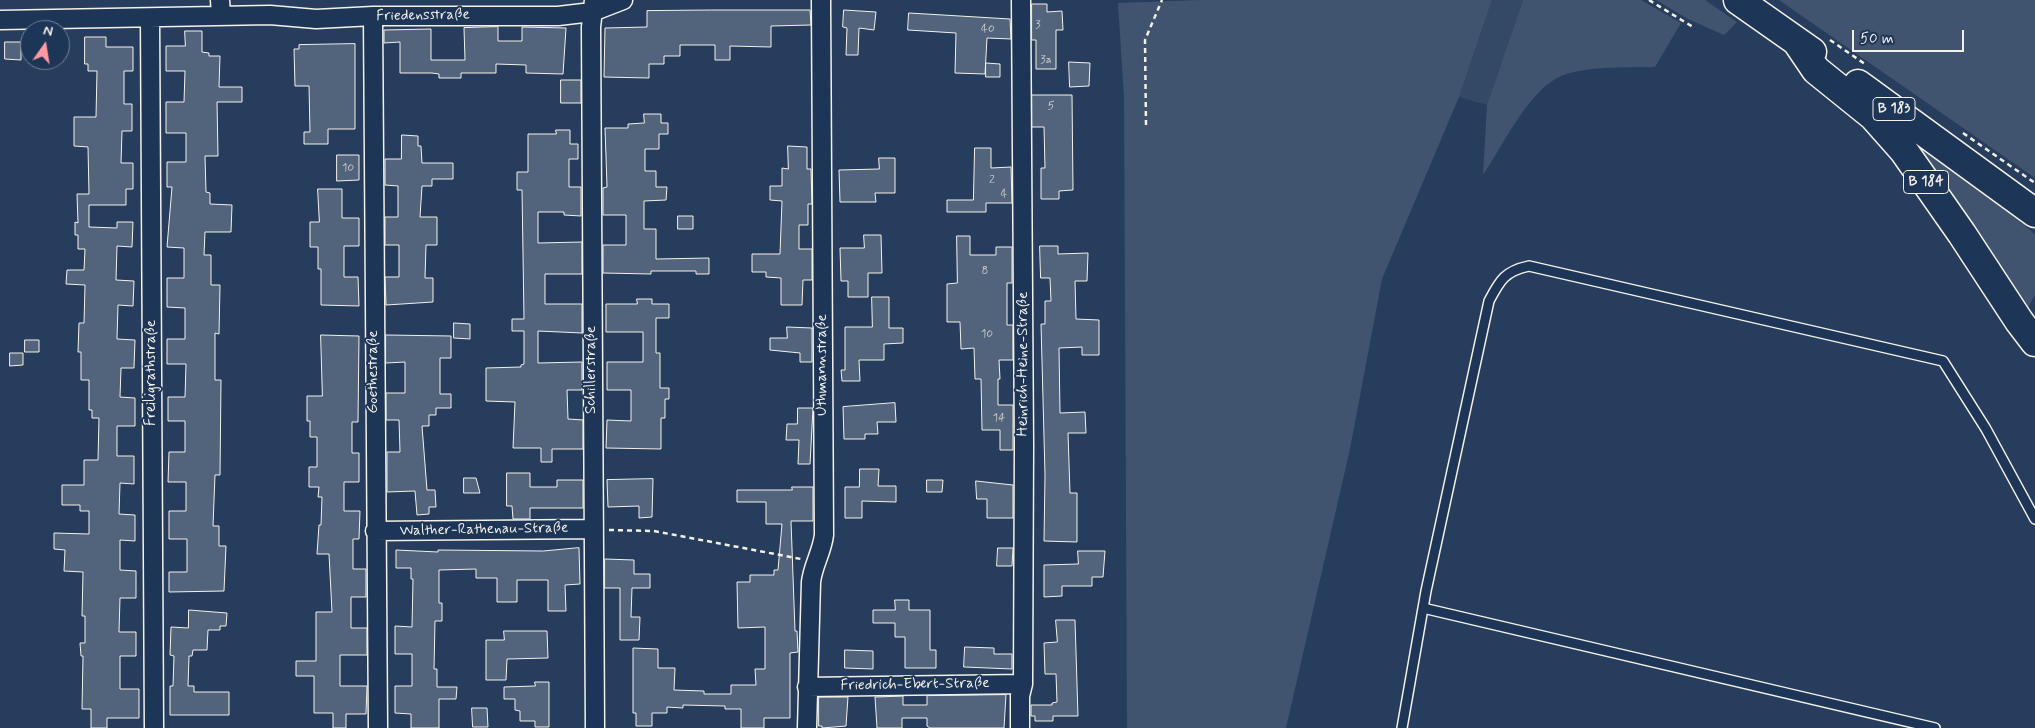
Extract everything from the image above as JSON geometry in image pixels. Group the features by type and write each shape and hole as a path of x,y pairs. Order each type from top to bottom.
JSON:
{"main road":[{"name":"B 183","path":"1738,0 1912,122 2035,213"},
{"name":"B 184","path":"1797,42 1816,70 1873,116 1904,151 2035,342"}],"street":[{"name":"Friedensstraße","path":"0,20 150,18 221,8 316,19 373,16 558,16 623,0"},
{"name":"Uthmannstraße","path":"807,728 812,570 822,550 824,535 821,0"},
{"name":"Heinrich-Heine-Straße","path":"1020,728 1020,696 1023,684 1024,436 1021,0"},
{"name":"Schillerstraße","path":"593,6 595,728"},
{"name":"Goethestraße","path":"373,16 375,531 378,728"},
{"name":"Freiligrathstraße","path":"150,18 154,728"},
{"name":"Walther-Rathenau-Straße","path":"375,531 593,529"},
{"name":"Friedrich-Ebert-Straße","path":"807,687 1023,684"}],"lane":[{"path":"1402,728 1422,608 1489,301 1500,281 1513,270 1529,266 1943,361 1986,429 2035,518"},
{"path":"1422,608 1935,728"}],"path":[{"path":"1146,125 1146,40 1162,0"},
{"path":"1649,0 1694,27"},
{"path":"593,529 654,531 751,551 817,561"}],"shaded area":[{"path":"1200,0 1492,0 1459,97 1382,279 1350,449 1286,728 1127,728 1124,97 1118,3"},
{"path":"1492,0 1523,0 1487,105 1459,97"},
{"path":"1523,0 1641,0 1681,23 1655,67 1605,68 1579,71 1557,78 1546,86 1525,108 1483,175 1487,105"},
{"path":"1656,0 1705,0 1737,22 1724,35 1688,19"},
{"path":"1779,0 2035,0 2035,178"},
{"path":"1893,118 2035,234 2035,294 2023,318"}],"building":[{"path":"1032,4 1047,4 1047,12 1062,11 1063,30 1056,30 1056,69 1036,69 1036,40 1032,40"},
{"path":"810,10 811,25 771,26 771,47 730,46 730,60 715,60 715,45 680,45 680,56 664,56 664,64 649,64 649,78 604,77 605,28 647,27 647,11"},
{"path":"844,10 876,12 874,30 859,28 858,55 846,55 847,28 843,27"},
{"path":"909,13 1010,19 1011,39 987,38 985,74 955,73 956,33 908,30"},
{"path":"498,27 498,41 522,41 522,27 566,28 563,74 526,73 526,65 496,64 496,73 461,73 461,78 439,78 439,74 432,73 400,73 400,42 384,43 384,30 431,29 431,60 465,60 464,28"},
{"path":"185,31 202,31 202,52 209,53 209,56 220,56 219,87 242,87 242,102 217,102 218,156 205,156 206,192 210,193 210,204 232,205 231,232 205,232 204,255 211,255 211,285 220,285 219,334 215,333 215,380 221,380 220,475 215,475 213,526 219,526 219,546 226,546 224,591 169,592 169,572 187,572 187,539 169,539 169,511 186,511 186,482 168,482 169,452 185,452 185,421 168,421 168,397 185,397 186,364 167,364 167,339 185,339 185,308 167,307 167,278 184,278 184,248 167,247 172,187 167,187 167,162 186,162 186,133 166,133 166,102 184,102 185,71 166,71 166,46 185,46"},
{"path":"85,37 106,37 106,47 133,47 133,71 124,71 124,104 132,104 132,131 122,131 121,163 133,163 133,189 126,189 126,205 89,205 89,227 117,228 117,222 133,222 132,247 117,246 116,280 134,281 133,306 118,305 117,339 135,340 134,368 121,368 120,397 135,398 135,426 117,426 117,456 134,456 134,484 120,483 119,514 135,515 135,541 120,540 120,570 136,571 136,598 120,598 119,632 136,632 136,656 120,656 120,689 139,689 139,718 107,718 107,728 91,728 91,709 82,709 83,656 81,656 80,643 85,643 85,616 82,616 83,572 64,571 65,550 54,549 54,533 89,534 89,511 80,511 80,505 62,505 62,485 84,485 84,460 98,460 99,418 92,418 92,410 89,410 89,380 81,380 81,352 78,352 79,323 84,323 85,285 66,284 67,270 84,270 85,249 78,249 78,235 75,235 75,222 78,223 77,194 89,194 88,147 74,146 74,117 96,117 97,71 88,71 88,64 85,64"},
{"path":"5,42 20,42 20,60 5,59"},
{"path":"355,44 355,129 328,129 328,144 304,144 304,132 310,132 309,86 295,86 294,49 299,49 299,45"},
{"path":"1069,62 1090,63 1089,86 1070,87"},
{"path":"986,63 1000,64 1000,77 986,77"},
{"path":"561,80 581,80 581,103 561,103"},
{"path":"1032,95 1072,95 1073,190 1059,191 1059,199 1041,199 1041,168 1045,168 1044,127 1032,127"},
{"path":"644,114 661,114 661,123 668,123 668,134 659,134 659,149 645,149 645,171 656,171 656,187 667,187 666,200 644,201 644,229 656,229 656,259 709,258 709,274 696,274 696,271 651,271 651,274 603,273 603,245 626,245 626,215 603,215 603,188 607,187 605,128 628,128 628,124 644,123"},
{"path":"556,130 570,130 570,144 578,144 578,159 569,159 569,187 581,187 581,216 564,215 564,212 538,212 538,243 582,242 582,274 545,274 545,304 582,304 582,333 538,331 538,363 582,362 582,390 567,390 568,419 583,420 583,449 552,449 552,462 541,462 541,448 513,448 515,402 486,401 486,368 521,367 524,364 524,331 512,331 512,319 524,319 522,190 517,190 517,172 528,172 528,134 556,134"},
{"path":"402,135 418,136 418,146 421,146 422,163 453,163 453,179 432,179 432,186 422,186 420,217 437,217 437,245 426,245 425,278 433,278 433,302 386,305 385,277 399,277 399,245 385,245 385,217 398,217 398,186 385,185 385,159 401,159"},
{"path":"788,146 807,147 807,169 811,169 812,204 808,204 808,225 799,225 799,249 812,249 812,280 803,280 802,305 781,305 781,278 766,277 766,272 752,272 752,254 780,254 782,201 770,200 770,186 782,186 782,168 788,169"},
{"path":"975,148 991,148 991,168 1011,167 1012,203 986,203 986,212 947,212 947,200 973,200"},
{"path":"337,155 359,155 359,180 337,181"},
{"path":"879,158 895,158 895,193 875,193 876,202 840,202 839,170 879,169"},
{"path":"318,189 342,189 342,218 359,218 359,246 344,246 344,277 358,277 359,306 321,305 321,269 318,269 318,247 310,247 310,222 319,222"},
{"path":"678,216 693,216 693,229 678,229"},
{"path":"864,235 881,235 882,273 868,273 868,297 848,297 848,281 841,281 840,248 864,248"},
{"path":"957,236 970,236 970,255 996,255 996,247 1012,247 1012,283 1007,283 1007,325 1013,325 1013,360 999,360 998,405 1013,405 1013,450 1000,450 1000,430 982,430 981,379 975,379 974,348 961,349 960,322 947,322 947,284 957,283"},
{"path":"1040,246 1058,246 1058,254 1088,253 1087,281 1075,281 1076,319 1099,320 1099,355 1082,355 1082,347 1059,348 1060,413 1085,412 1086,433 1068,433 1070,493 1077,493 1077,542 1044,541 1045,475 1041,324 1045,324 1045,301 1051,301 1050,278 1041,278"},
{"path":"872,297 889,297 889,328 903,328 903,343 884,344 884,360 859,360 860,381 842,381 841,370 845,370 845,327 872,327"},
{"path":"637,299 652,299 652,304 669,304 669,318 656,318 656,353 660,353 660,388 669,388 669,399 665,399 665,418 661,418 661,449 606,448 607,420 631,421 631,390 607,390 607,362 643,362 643,332 606,332 606,304 637,304"},
{"path":"454,323 470,324 470,339 454,338"},
{"path":"787,327 812,328 812,362 800,362 800,353 770,350 770,338 787,338"},
{"path":"321,335 359,336 358,422 352,422 352,453 359,453 359,482 344,482 344,511 360,511 359,539 353,539 353,569 366,569 366,597 351,597 351,628 367,628 367,655 340,655 340,686 367,686 366,714 346,714 346,728 333,728 333,713 314,713 314,676 296,676 296,661 316,661 316,612 332,612 329,554 317,554 322,497 318,497 319,487 309,487 309,467 317,467 317,437 310,437 310,421 307,421 307,396 322,396"},
{"path":"386,335 451,336 451,358 440,358 440,394 451,394 451,408 436,408 436,415 429,415 429,426 422,426 427,490 435,490 436,507 429,507 429,514 417,515 415,491 387,492 387,452 400,452 399,420 386,420 386,393 405,393 405,362 386,363"},
{"path":"25,340 39,340 39,352 25,352"},
{"path":"10,353 23,353 23,365 10,366"},
{"path":"895,403 896,422 877,422 878,434 865,434 865,439 844,439 843,407"},
{"path":"798,408 813,408 810,464 798,464 799,440 786,440 787,424 797,424"},
{"path":"860,469 879,469 878,486 896,486 896,502 862,501 862,518 845,518 845,487 859,487"},
{"path":"507,473 530,473 530,487 557,487 557,480 583,480 583,508 530,508 530,519 513,519 512,506 507,506"},
{"path":"464,478 476,478 480,493 464,493"},
{"path":"653,479 652,517 639,518 639,506 608,507 607,480"},
{"path":"927,480 943,480 942,492 927,492"},
{"path":"976,481 1013,485 1013,518 987,518 987,499 977,499"},
{"path":"792,487 813,487 813,521 791,521 795,631 797,631 798,652 790,653 790,718 764,718 764,728 741,728 741,709 725,709 725,706 683,705 683,708 667,707 667,713 652,713 652,726 636,726 636,713 633,713 633,648 658,649 658,668 675,668 674,690 704,691 704,694 731,694 731,685 756,685 755,669 765,669 765,627 738,628 737,582 750,582 750,575 774,575 774,570 778,570 782,524 766,524 766,502 737,502 737,490 792,490"},
{"path":"579,548 580,584 565,585 566,611 548,611 548,580 517,580 517,602 497,602 497,578 476,578 476,569 439,570 439,603 442,603 442,621 435,621 434,669 437,669 437,687 457,687 456,699 439,699 439,728 411,728 411,714 395,713 395,686 412,686 412,654 395,654 395,626 412,627 413,579 411,579 411,568 396,568 396,550 438,552 438,550 543,551"},
{"path":"998,548 1013,548 1012,566 997,566"},
{"path":"1078,551 1105,551 1103,577 1092,577 1092,586 1062,586 1062,596 1044,597 1044,565 1078,564"},
{"path":"605,559 634,560 634,574 650,574 650,588 632,588 631,617 640,617 639,640 620,640 620,588 605,588"},
{"path":"895,600 909,600 909,610 930,610 930,650 936,650 936,668 905,668 905,637 895,637 895,623 873,623 873,610 895,610"},
{"path":"189,610 227,613 226,626 220,626 220,630 208,630 207,650 193,650 192,656 189,656 188,686 194,686 194,692 229,692 229,715 170,715 170,686 173,686 174,656 170,655 171,627 188,628"},
{"path":"1056,620 1075,620 1078,716 1053,716 1053,721 1035,721 1035,716 1031,716 1031,705 1052,705 1052,703 1057,702 1056,674 1045,674 1044,643 1057,642"},
{"path":"504,631 547,631 548,658 507,659 506,680 486,680 486,640 504,640"},
{"path":"965,647 994,648 994,654 1012,654 1012,669 964,667"},
{"path":"845,650 873,651 873,669 845,668"},
{"path":"535,682 549,682 549,727 535,727 535,721 520,721 520,711 515,710 515,699 504,699 504,687 535,686"},
{"path":"1006,695 1004,728 930,728 927,726 927,718 902,718 902,728 877,728 875,697 903,696 903,705 927,705 927,696"},
{"path":"819,697 848,697 846,726 822,728 822,726 819,726"},
{"path":"472,708 487,708 488,727 473,727"}]}
